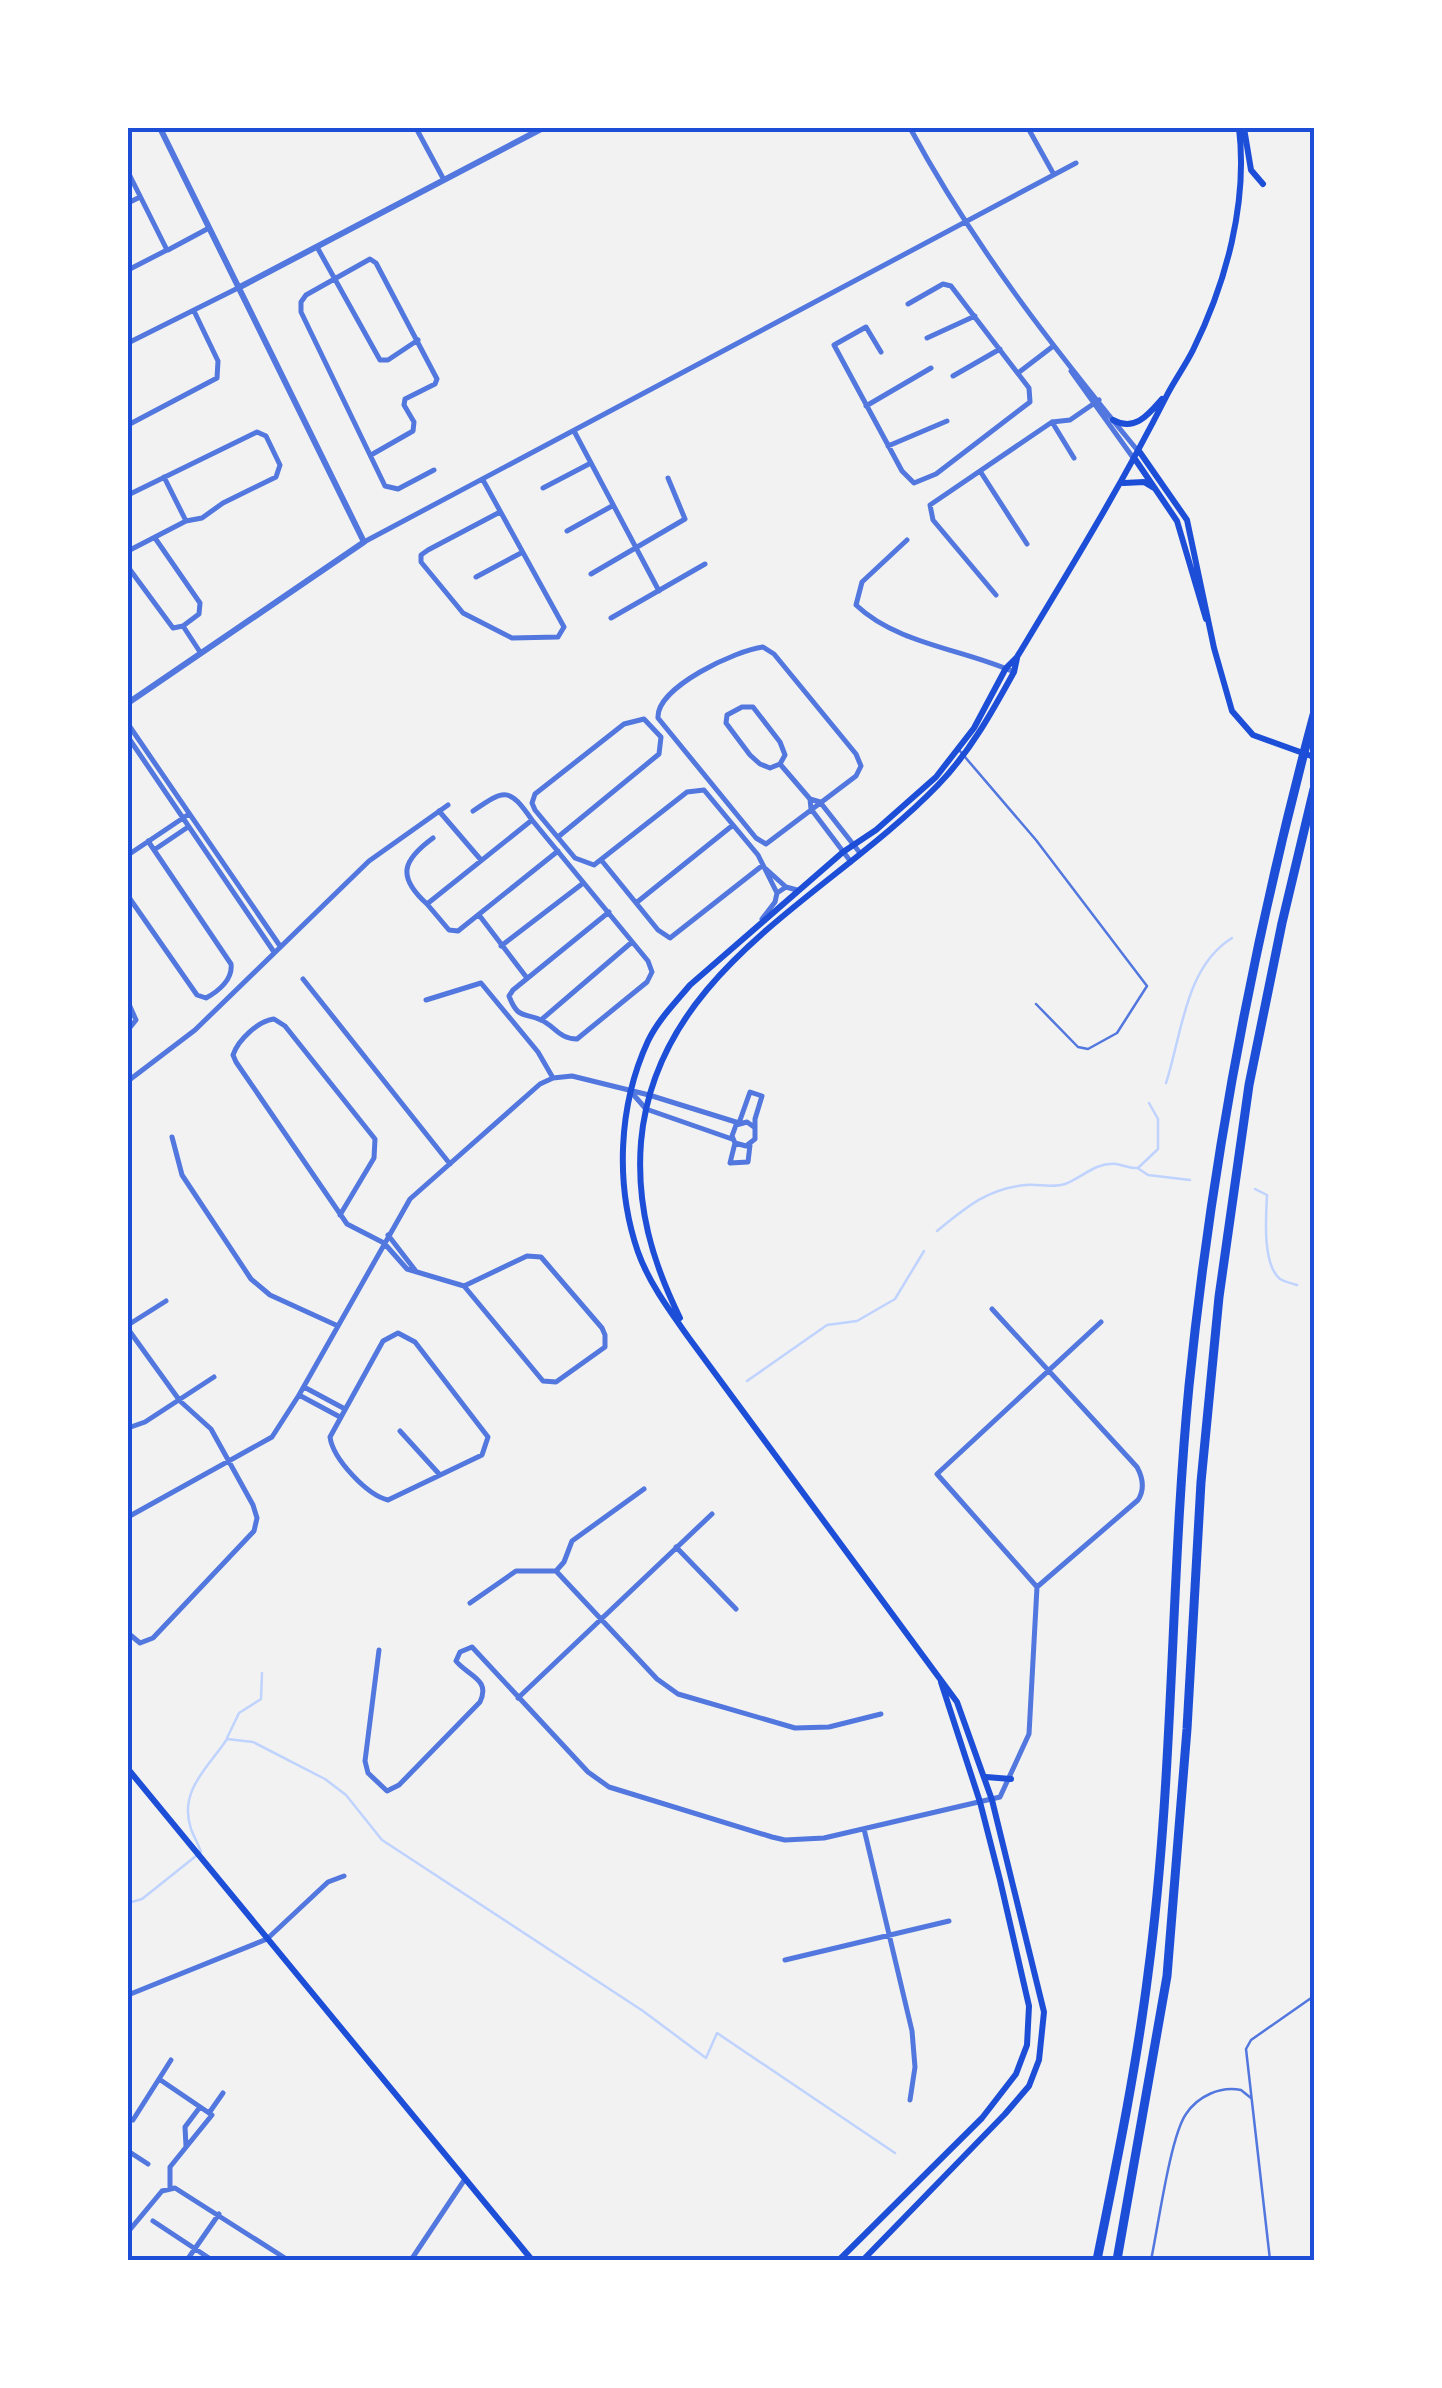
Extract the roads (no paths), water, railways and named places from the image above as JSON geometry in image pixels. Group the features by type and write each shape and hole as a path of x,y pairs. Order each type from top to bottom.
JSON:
{"highway":[{"path":"1097,2260 1148,1974 1186,1425 1200,1295 1232,1082 1256,955 1314,714"},
{"path":"1117,2260 1166,1976 1186,1747 1201,1482 1219,1297 1250,1085 1282,923 1314,790"}],"main road":[{"path":"1242,128 1251,170 1263,184"},
{"path":"689,1338 666,1291 646,1231 640,1168 646,1109 663,1054 697,999 746,948 919,804 961,754 1120,486 1193,352 1231,244 1242,128"},
{"path":"1113,420 1122,424 1140,421 1169,391"},
{"path":"1137,456 1180,530 1209,625"},
{"path":"1137,456 1186,520 1228,700 1244,728 1280,747 1314,757"},
{"path":"1120,486 1134,480 1159,492"},
{"path":"863,2260 1029,2086 1040,2060 1044,2012 992,1800 957,1702 650,1280 628,1214 622,1163 632,1093 649,1039 664,1016 690,986 961,754"},
{"path":"839,2260 982,2118 1016,2074 1027,2045 1029,2006 980,1802 937,1672"},
{"path":"128,1769 532,2260"},
{"path":"984,1776 1011,1779"}],"street":[{"path":"160,128 364,542"},
{"path":"416,128 444,180"},
{"path":"128,342 543,128"},
{"path":"910,128 964,224 1137,456"},
{"path":"1028,128 1053,174"},
{"path":"128,703 364,542 1076,163"},
{"path":"128,172 167,250"},
{"path":"128,202 140,196"},
{"path":"128,270 209,228"},
{"path":"318,247 381,361 418,340"},
{"path":"371,455 412,433 415,424 404,400 436,382 435,371 373,260 366,260 306,294 300,302 301,312 385,486 398,489 434,470"},
{"path":"881,352 866,327 834,344 911,482 925,480 1026,407 1032,397 1018,373 948,284 908,304"},
{"path":"128,425 217,378 218,361 194,311"},
{"path":"927,338 975,316"},
{"path":"1018,373 1052,346"},
{"path":"954,376 1000,349"},
{"path":"866,406 931,368"},
{"path":"1096,402 1137,456"},
{"path":"996,596 928,512 931,503 1052,422 1070,420 1096,402"},
{"path":"888,446 947,421"},
{"path":"1052,422 1074,458"},
{"path":"574,431 658,591"},
{"path":"128,495 255,433 266,436 280,465 276,476 199,520 186,520 128,551"},
{"path":"543,488 590,464"},
{"path":"980,471 1027,544"},
{"path":"164,478 186,520"},
{"path":"591,574 686,519 668,478"},
{"path":"483,480 564,627 558,637 516,638 477,620 454,605 420,562 421,555 428,550 500,512"},
{"path":"567,530 613,506"},
{"path":"128,568 176,629 199,614 200,603 155,536"},
{"path":"907,540 862,582 856,604 874,620 894,630 1010,670"},
{"path":"476,577 520,553"},
{"path":"611,618 705,564"},
{"path":"183,626 200,652"},
{"path":"753,648 767,648 860,762 856,776 811,810 774,840 760,842 658,718 658,708 683,682 705,669 753,648"},
{"path":"742,706 753,708 783,747 785,758 780,764 770,768 760,764 726,723 727,715 742,706"},
{"path":"558,837 659,754 661,737 646,719 624,724 535,794 533,807 558,837 580,863 594,866 690,790 700,789 709,794 764,867 786,887 796,890 814,880"},
{"path":"128,724 186,816"},
{"path":"128,737 280,946"},
{"path":"780,764 810,800 811,810 851,862"},
{"path":"473,811 497,795 508,794 518,801 532,820 608,912 652,968 650,979 577,1039 561,1036 541,1020 526,1017 510,999 511,992 608,912"},
{"path":"810,800 820,802 861,854"},
{"path":"128,1082 187,1038 369,861 448,805"},
{"path":"439,811 481,860"},
{"path":"128,855 186,816"},
{"path":"427,904 532,820"},
{"path":"154,850 192,824"},
{"path":"192,824 274,952"},
{"path":"636,903 732,825"},
{"path":"433,838 412,854 406,868 410,884 451,931 458,931 479,916 558,851"},
{"path":"128,896 198,995 206,998 225,983 232,973 231,964 148,841"},
{"path":"602,861 664,936 670,938 764,867"},
{"path":"747,937 775,902 777,893 764,867"},
{"path":"502,946 583,883"},
{"path":"777,893 786,887"},
{"path":"479,916 527,978"},
{"path":"541,1020 632,942"},
{"path":"302,979 450,1164"},
{"path":"426,1000 481,983 538,1052 552,1078"},
{"path":"128,1002 136,1020 128,1030"},
{"path":"340,1215 374,1158 376,1139 285,1026 274,1019 263,1021 236,1046 233,1055 340,1215 354,1230 384,1243 408,1269 464,1286 542,1382 556,1382 605,1347 602,1328 541,1257 527,1256 464,1286"},
{"path":"128,1517 272,1437 410,1199 511,1107 552,1078 572,1076 754,1127"},
{"path":"632,1093 646,1109 734,1141 742,1146 756,1139 754,1127 762,1096 750,1092 739,1123 733,1128 734,1141 730,1163 748,1162 750,1145"},
{"path":"172,1136 182,1174 251,1279 270,1295 338,1326"},
{"path":"388,1236 415,1270"},
{"path":"128,1633 140,1642 153,1638 254,1531 256,1518 254,1505 210,1430 180,1401 128,1327 166,1301"},
{"path":"992,1310 1136,1467 1142,1487 1138,1500 1037,1587"},
{"path":"379,1650 365,1761 372,1778 388,1792 480,1702 484,1691 481,1681 456,1661 460,1652 472,1648 588,1772 618,1790 784,1840 809,1841 1002,1796 1030,1726 1037,1587 937,1474 1102,1322"},
{"path":"398,1333 410,1337 488,1437 482,1455 388,1500 376,1497 332,1446 331,1432 345,1409 383,1341 398,1333"},
{"path":"128,1428 180,1401 214,1377"},
{"path":"304,1387 345,1409"},
{"path":"299,1395 340,1417"},
{"path":"400,1431 440,1475"},
{"path":"556,1571 572,1540 644,1490"},
{"path":"518,1698 712,1514"},
{"path":"676,1547 736,1609"},
{"path":"470,1604 516,1571 556,1571 663,1684 694,1700 796,1728 829,1727 881,1714"},
{"path":"864,1829 914,2050 910,2100"},
{"path":"128,1995 267,1939 328,1882 344,1876"},
{"path":"785,1960 949,1920"},
{"path":"133,2120 171,2060"},
{"path":"159,2079 210,2114"},
{"path":"170,2188 170,2167 223,2093"},
{"path":"186,2149 185,2126 200,2106"},
{"path":"128,2151 148,2164"},
{"path":"411,2260 465,2179"},
{"path":"128,2232 162,2192 180,2189 288,2260"},
{"path":"187,2260 219,2214"},
{"path":"154,2222 212,2260"}],"lane":[{"path":"961,754 1036,840 1147,986 1117,1033 1088,1050 1078,1047 1036,1004"},
{"path":"1270,2260 1247,2044 1314,1996"},
{"path":"1151,2260 1174,2150 1187,2112 1219,2090 1241,2090 1252,2100"}],"waterway":[{"path":"1166,1083 1195,984 1216,951 1232,938"},
{"path":"937,1231 967,1207 1000,1190 1060,1185 1108,1164 1138,1168 1158,1149 1158,1119 1149,1103"},
{"path":"1139,1169 1148,1175 1190,1180"},
{"path":"1255,1189 1267,1195 1266,1239 1274,1272 1280,1279 1297,1285"},
{"path":"747,1381 827,1325 857,1321 895,1299 924,1251"},
{"path":"227,1738 239,1713 261,1699 262,1673"},
{"path":"128,1903 142,1899 201,1852 188,1815 197,1780 227,1739 253,1742 325,1779 346,1795 382,1840 643,2011 706,2058 717,2033 895,2153"}]}
